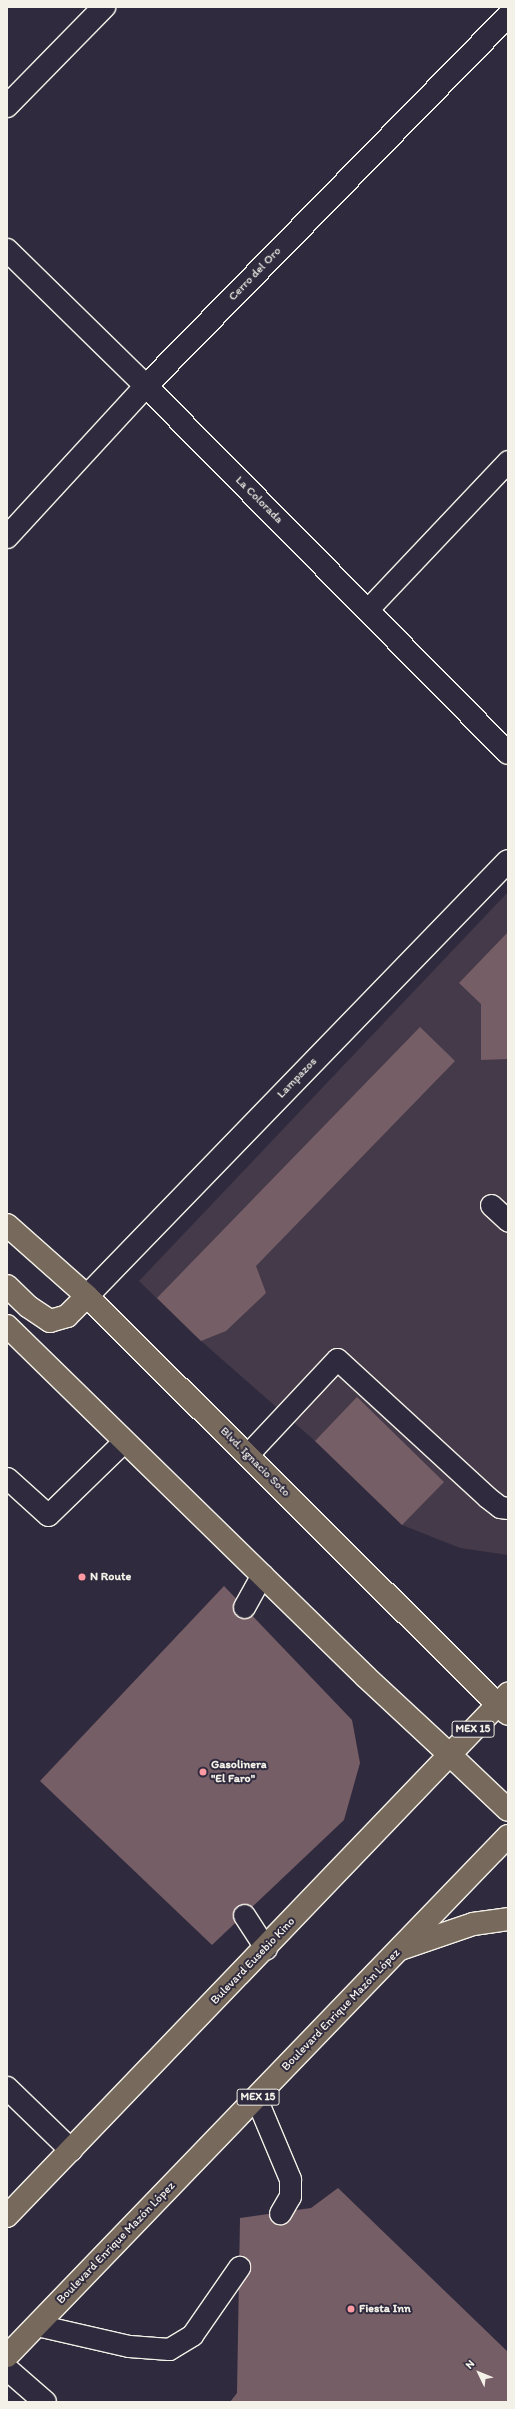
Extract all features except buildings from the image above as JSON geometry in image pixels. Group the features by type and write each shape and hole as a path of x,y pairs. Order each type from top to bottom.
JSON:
{"main road":[{"name":"Blvd. Ignacio Soto","path":"7,1225 87,1296 505,1704"},
{"path":"7,1286 28,1307 50,1321 67,1316 87,1296"},
{"path":"7,1326 262,1575 508,1810"},
{"name":"Bulevard Eusebio Kino","path":"7,2216 266,1949 449,1754 505,1704"},
{"name":"Boulevard Enrique Mazón López","path":"7,2356 508,1836"},
{"path":"400,1949 473,1924 508,1919"}],"street":[{"path":"7,106 104,7"},
{"name":"Cerro del Oro","path":"7,537 146,386 508,16"},
{"name":"La Colorada","path":"7,250 146,386 508,753"},
{"name":"Lampazos","path":"87,1296 508,862"},
{"path":"7,2088 71,2150"},
{"path":"7,2369 45,2402"}],"lane":[{"path":"367,610 508,461"},
{"path":"508,1205 491,1205 508,1221"},
{"path":"248,1454 337,1359 487,1498 500,1507 508,1508"},
{"path":"7,1478 48,1515 124,1441"},
{"path":"244,1607 262,1575"},
{"path":"244,1915 266,1949"},
{"path":"256,2098 290,2179 290,2196 280,2212"},
{"path":"37,2324 129,2346 169,2349 192,2336 239,2267"}],"shaded area":[{"path":"508,892 508,1555 460,1548 402,1525 315,1441 192,1333 139,1281"}],"place":[{"name":"N Route","path":"82,1577"},
{"name":"Gasolinera \"El Faro\"","path":"203,1772"},
{"name":"Fiesta Inn","path":"351,2309"}]}
